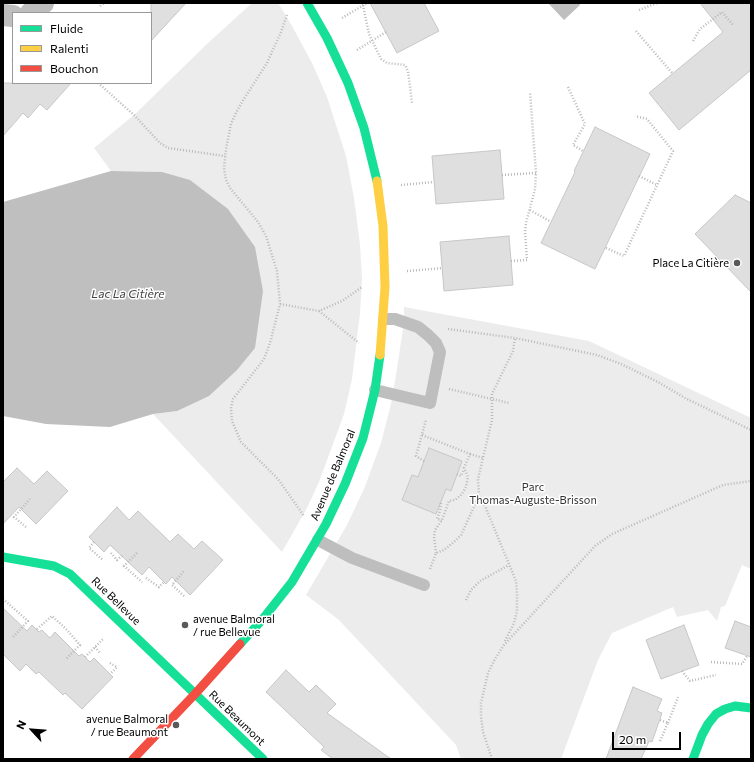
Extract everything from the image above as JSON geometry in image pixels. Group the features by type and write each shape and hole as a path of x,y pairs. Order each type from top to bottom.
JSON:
{"street":[{"path":"32,12 43,3"},
{"name":"Avenue de Balmoral","path":"133,759 195,694 262,620 292,582 318,540 336,504 363,438 375,390 384,319 385,261 381,206 374,165 364,128 348,83 336,55 307,3"},
{"name":"Rue Bellevue","path":"3,557 54,566 70,574 195,694"},
{"name":"Rue Beaumont","path":"195,694 263,759"},
{"path":"693,759 702,735 716,714 735,706 751,708"}],"lane":[{"path":"375,390 430,403 440,352 436,343 418,328 395,319 384,319"},
{"path":"318,540 352,558 424,585"}],"path":[{"path":"100,6 104,3"},
{"path":"340,19 362,4 367,3"},
{"path":"639,10 657,3"},
{"path":"362,4 369,34 381,59 387,63 405,65 408,71 412,103"},
{"path":"288,12 267,63 242,102 231,124 225,156 224,168 226,180 230,188 258,222 266,236 276,271 280,304 270,343 264,359 233,399 231,408 232,421 241,442 278,479 305,517"},
{"path":"693,41 700,29 722,12 732,25"},
{"path":"636,31 673,74"},
{"path":"351,53 386,32"},
{"path":"99,84 134,115 160,143 168,148 225,156"},
{"path":"568,87 585,124 573,145 584,151"},
{"path":"511,261 527,260 525,232 526,223 535,189 536,173 530,92"},
{"path":"606,248 624,256 673,151 647,119 635,116"},
{"path":"502,175 536,173"},
{"path":"639,176 657,185"},
{"path":"400,185 434,182"},
{"path":"530,210 551,222"},
{"path":"401,272 443,268"},
{"path":"319,311 342,301 363,286"},
{"path":"280,304 319,311 360,344"},
{"path":"445,328 515,338 597,355 658,382 685,398 751,430"},
{"path":"504,645 514,623 517,611 516,581 485,506 479,496 478,479 492,420 492,400 495,387 513,351 515,338"},
{"path":"456,390 509,403"},
{"path":"424,461 416,456 427,417"},
{"path":"422,435 483,458"},
{"path":"457,474 461,476 470,454"},
{"path":"464,468 468,477 466,487 462,494 455,500 449,501 442,520 435,530 435,554 444,550 461,535 479,496"},
{"path":"492,759 483,732 481,703 483,688 495,658 504,645 594,546 612,534 723,485 751,481"},
{"path":"26,527 14,518 30,499"},
{"path":"441,503 437,519 442,520"},
{"path":"94,542 89,548 103,560"},
{"path":"111,553 117,560 123,555"},
{"path":"137,553 124,566 142,582"},
{"path":"466,600 471,590 480,581 509,565"},
{"path":"184,571 172,585 184,596"},
{"path":"146,578 159,587 164,582"},
{"path":"3,599 28,621 13,637"},
{"path":"37,629 52,616 67,630 80,645 66,659"},
{"path":"85,657 120,621"},
{"path":"95,647 100,653"},
{"path":"711,662 742,664 747,656"},
{"path":"110,662 117,667 110,674"},
{"path":"682,671 690,681 716,675"},
{"path":"660,741 678,697"},
{"path":"660,720 668,723"}],"green space":[{"path":"252,3 278,3 312,63 327,97 346,156 354,198 360,245 362,279 360,313 352,379 344,414 319,482 307,508 282,552 153,414 177,411 162,172 111,171 94,148 134,115 208,43"},
{"name":"Parc Thomas-Auguste-Brisson","path":"404,307 589,341 751,418 751,569 742,565 725,606 721,607 717,621 708,610 677,617 673,607 612,633 598,660 561,759 461,759 456,745 339,620 306,595 347,525 364,489 381,443 391,404 396,375 404,322"}],"water":[{"path":"548,3 579,3 580,5 564,20"},
{"name":"Lac La Citière","path":"111,171 162,172 190,180 228,209 255,247 263,291 255,348 237,370 209,396 177,411 153,414 110,427 46,424 3,416 3,202"}],"building":[{"path":"151,3 186,3 152,40"},
{"path":"370,3 424,3 439,31 397,53"},
{"path":"700,3 751,3 751,70 679,130 649,93 723,32"},
{"path":"3,83 70,84 47,110 40,104 28,118 23,113 3,136"},
{"path":"595,127 650,154 595,269 541,243"},
{"path":"500,150 504,199 436,204 432,156"},
{"name":"Place La Citière","path":"735,195 751,203 751,292 695,234"},
{"path":"509,236 513,285 444,291 440,242"},
{"path":"429,448 462,461 451,491 446,489 436,514 402,500 412,475 418,477"},
{"path":"17,468 34,484 47,471 68,491 36,524 19,507 3,524 3,482"},
{"path":"117,507 129,520 138,511 170,542 178,534 194,549 202,541 223,560 190,595 172,577 166,584 149,567 142,575 110,545 104,552 89,537"},
{"path":"3,608 27,631 32,625 39,632 42,630 50,638 55,632 79,656 82,654 90,662 94,658 113,677 82,709 65,693 63,695 39,672 36,674 26,664 20,671 3,654"},
{"path":"735,621 751,627 751,657 725,648"},
{"path":"684,625 699,665 661,679 646,640"},
{"path":"286,670 309,692 316,685 336,704 327,713 391,759 333,759 321,750 324,747 266,692"},
{"path":"633,687 662,699 657,711 662,713 652,742 649,741 641,759 606,759"}],"traffic: fast":[{"path":"307,3 327,38 348,83 364,128 377,181"},
{"path":"240,644 262,620 292,582 326,524 345,484 363,438 375,390 380,355"},
{"path":"3,557 54,566 70,574 263,759"},
{"path":"693,759 702,735 716,714 735,706 751,708"}],"traffic: slow":[{"path":"377,181 383,226 385,287 380,355"}],"traffic: jam":[{"path":"133,759 240,644"}],"place":[{"name":"Place La Citière","path":"737,263"},
{"name":"avenue Balmoral / rue Bellevue","path":"185,625"},
{"name":"avenue Balmoral / rue Beaumont","path":"176,725"}]}
